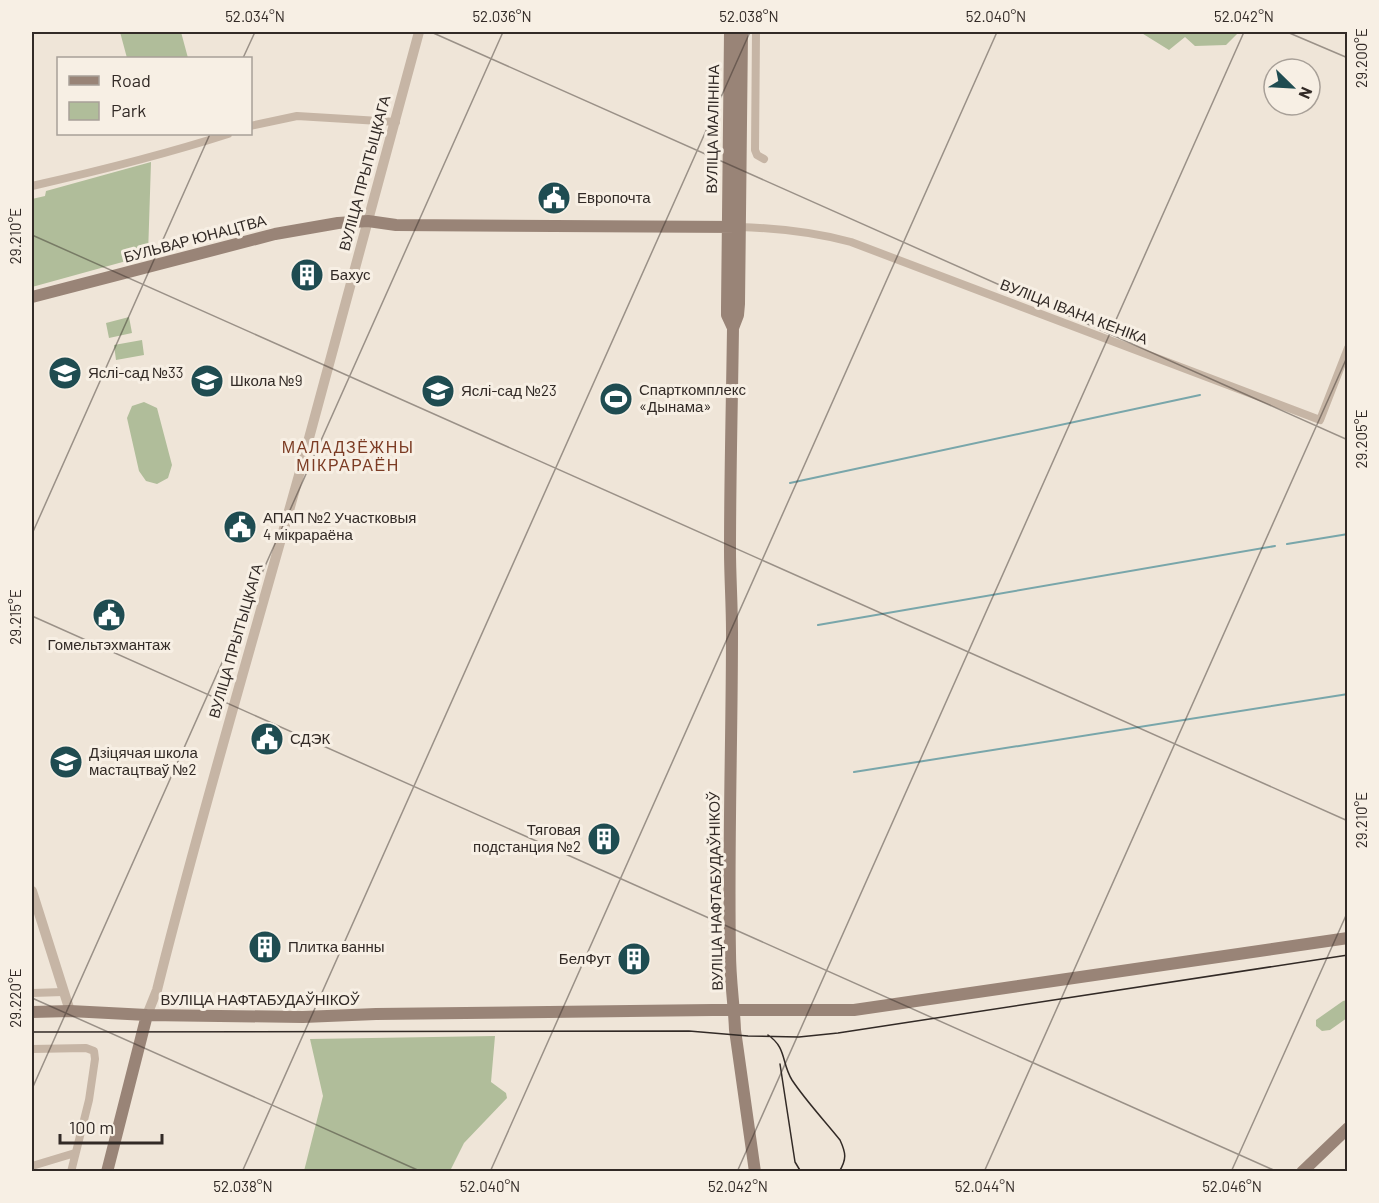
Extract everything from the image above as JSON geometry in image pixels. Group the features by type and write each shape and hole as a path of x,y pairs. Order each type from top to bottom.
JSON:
{"main road":[{"name":"ВУЛІЦА МАЛІНІНА","path":"730,32 734,161 733,228"},
{"name":"ВУЛІЦА МАЛІНІНА","path":"734,161 742,32"},
{"path":"368,221 396,225 733,228"},
{"name":"БУЛЬВАР ЮНАЦТВА","path":"32,297 275,234 338,223 368,221"},
{"name":"ВУЛІЦА НАФТАБУДАЎНІКОЎ","path":"32,1012 303,1017 376,1014 734,1010 731,987 729,864 732,630 730,553 733,328 739,311 733,228"},
{"path":"755,1172 734,1010 854,1010 1347,938"},
{"path":"107,1172 147,1015"},
{"path":"1302,1172 1347,1128"}],"street":[{"name":"ВУЛІЦА ПРЫТЫЦКАГА","path":"147,1015 157,990 198,831 299,476 396,122 418,32"},
{"path":"734,161 760,157 755,150 756,32"},
{"path":"252,126 297,116 396,122"},
{"path":"32,186 92,173 225,135"},
{"name":"ВУЛІЦА ІВАНА КЕНІКА","path":"733,228 799,231 851,242 1320,420 1347,348"},
{"path":"32,891 70,1011"},
{"path":"32,993 63,992"},
{"path":"32,1049 86,1048 94,1051 95,1059 89,1100 70,1172"},
{"path":"32,1166 75,1153"}],"green space":[{"path":"120,32 181,32 188,57 127,57"},
{"path":"1140,32 1239,32 1226,45 1195,46 1185,37 1169,50"},
{"path":"151,162 148,255 32,287 32,199 45,196 46,191"},
{"path":"129,317 132,333 109,338 106,323"},
{"path":"142,340 144,355 116,360 114,345"},
{"path":"144,402 157,408 172,465 168,478 157,484 146,481 139,471 127,418 132,406"},
{"path":"1347,1000 1347,1018 1330,1030 1322,1031 1316,1026 1316,1020"},
{"path":"495,1036 491,1082 506,1093 507,1098 464,1143 450,1171 304,1171 323,1096 310,1039"}],"waterway":[{"path":"790,483 1200,395"},
{"path":"1287,544 1348,534"},
{"path":"818,625 1275,546"},
{"path":"854,772 1348,694"}],"tram line":[{"path":"32,1032 689,1031 799,1037 838,1033 1348,955"},
{"path":"768,1035 781,1050 792,1080 840,1140 845,1156 839,1172"},
{"path":"780,1064 795,1162 801,1172"}],"place":[{"name":"Европочта","path":"554,198"},
{"name":"Бахус","path":"307,275"},
{"name":"Яслі-сад №33","path":"65,373"},
{"name":"Школа №9","path":"207,381"},
{"name":"Яслі-сад №23","path":"438,391"},
{"name":"Спарткомплекс «Дынама»","path":"616,399"},
{"name":"АПАП №2 Участковыя 4 мікрараёна","path":"240,527"},
{"name":"Гомельтэхмантаж","path":"109,615"},
{"name":"СДЭК","path":"267,739"},
{"name":"Дзіцячая школа мастацтваў №2","path":"66,762"},
{"name":"Тяговая подстанция №2","path":"604,839"},
{"name":"Плитка ванны","path":"265,947"},
{"name":"БелФут","path":"634,959"}],"district":[{"name":"МАЛАДЗЁЖНЫ МІКРАРАЁН","path":"348,456"}]}
